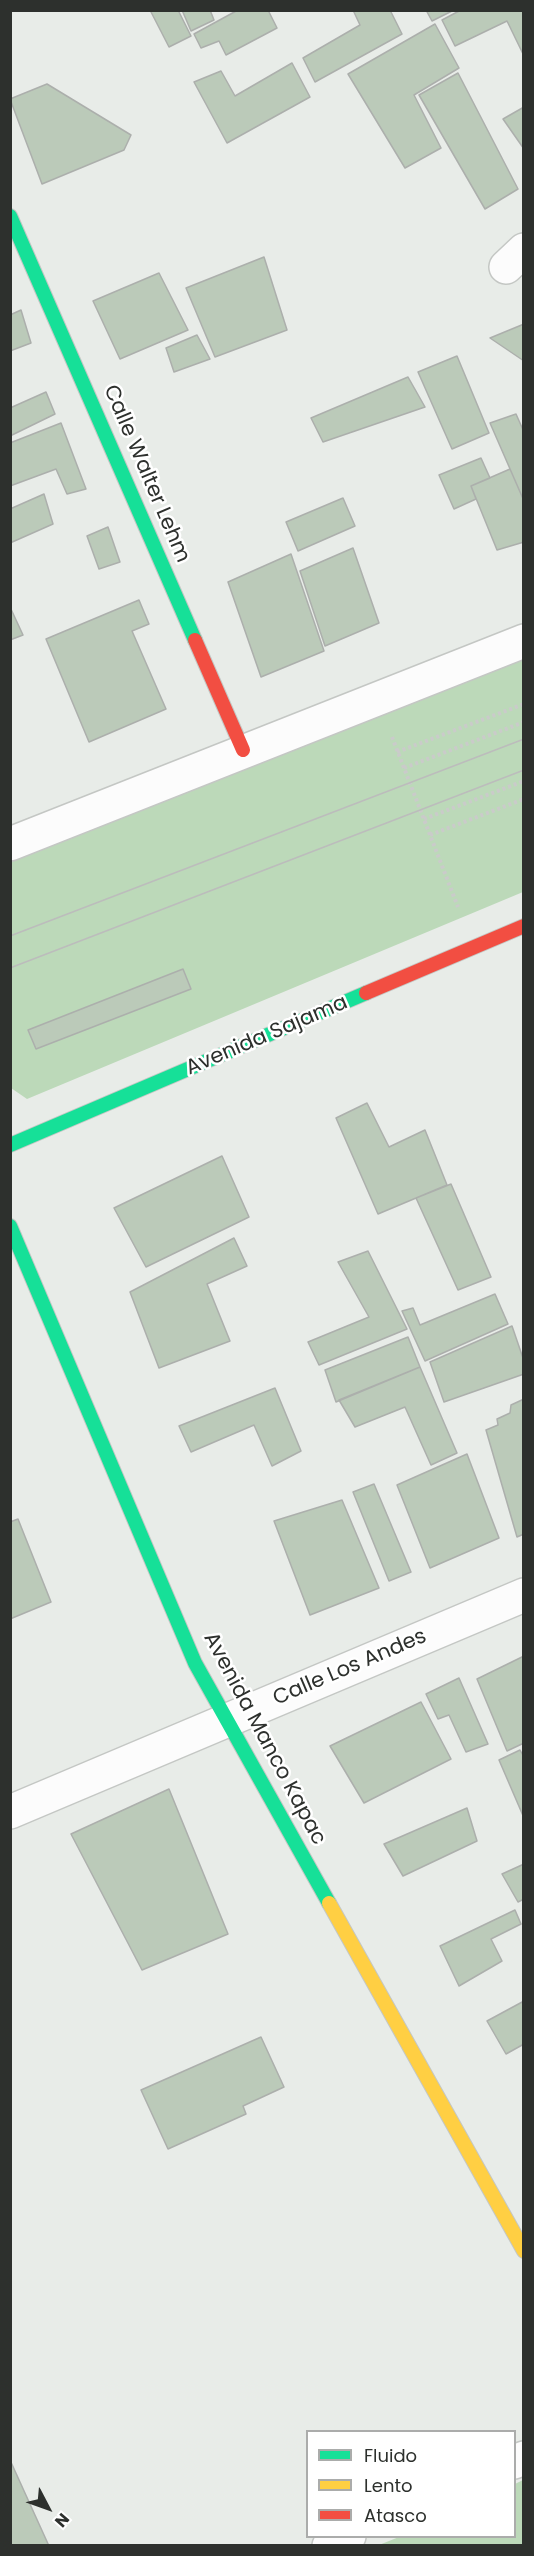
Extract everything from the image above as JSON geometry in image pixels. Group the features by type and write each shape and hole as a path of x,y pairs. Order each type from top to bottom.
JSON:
{"street":[{"name":"Calle Walter Lehm","path":"10,216 243,750"},
{"path":"10,844 243,750 524,641"},
{"name":"Avenida Sajama","path":"10,1145 524,926"},
{"name":"Avenida Manco Kapac","path":"10,1226 195,1663 524,2251"},
{"name":"Calle Los Andes","path":"10,1812 524,1595"},
{"path":"329,2546 345,2538"}],"path":[{"path":"397,752 524,704"},
{"path":"404,768 524,722"},
{"path":"390,734 458,907"},
{"path":"424,819 524,781"},
{"path":"430,835 524,799"}],"green space":[{"path":"523,660 523,892 27,1099 11,1088 11,862 365,720"},
{"path":"523,2480 523,2545 379,2545 396,2538 516,2538 516,2484"}],"building":[{"path":"150,10 178,10 191,36 169,47"},
{"path":"182,10 210,10 214,20 191,31"},
{"path":"238,10 268,10 277,28 226,55 219,41 201,48 194,34"},
{"path":"353,10 390,10 402,34 315,82 303,58 360,25"},
{"path":"426,10 454,10 432,21"},
{"path":"461,10 524,10 524,56 507,21 455,46 442,20"},
{"path":"435,24 459,68 414,95 441,148 405,168 348,74"},
{"path":"292,63 310,97 227,143 194,82 221,71 235,96"},
{"path":"458,73 518,189 485,209 419,95"},
{"path":"47,84 131,135 124,150 42,184 10,99"},
{"path":"524,107 524,149 503,119"},
{"path":"264,257 287,330 215,357 186,288"},
{"path":"159,273 188,330 120,359 93,301"},
{"path":"21,310 31,343 10,351 10,315"},
{"path":"524,324 524,361 490,338"},
{"path":"197,335 210,359 174,372 166,348"},
{"path":"457,356 489,433 452,449 418,372"},
{"path":"408,377 425,407 323,442 311,418"},
{"path":"46,392 55,414 10,436 10,408"},
{"path":"516,414 524,432 524,501 490,423"},
{"path":"61,423 86,489 67,494 56,469 10,486 10,443"},
{"path":"481,458 490,478 471,486 476,499 454,509 439,475"},
{"path":"510,469 524,501 524,542 497,550 471,486"},
{"path":"44,494 53,524 10,543 10,509"},
{"path":"343,498 355,526 298,551 286,522"},
{"path":"108,527 120,562 99,569 87,536"},
{"path":"353,548 379,623 325,646 300,571"},
{"path":"291,554 324,651 261,677 228,582"},
{"path":"139,600 149,624 132,631 166,709 89,742 46,639"},
{"path":"10,607 23,635 10,640"},
{"path":"183,969 191,989 36,1049 28,1030"},
{"path":"367,1103 389,1147 425,1130 447,1185 378,1214 336,1118"},
{"path":"222,1156 249,1217 146,1267 114,1208"},
{"path":"451,1184 491,1277 458,1290 416,1198"},
{"path":"234,1238 247,1266 207,1284 230,1341 159,1368 130,1292"},
{"path":"368,1251 407,1329 319,1365 308,1342 369,1317 338,1262"},
{"path":"495,1294 508,1324 425,1361 402,1311 413,1308 420,1325"},
{"path":"512,1326 524,1361 524,1374 444,1402 430,1362"},
{"path":"408,1337 420,1367 336,1402 325,1370"},
{"path":"420,1367 457,1453 431,1465 405,1407 355,1427 339,1400"},
{"path":"275,1388 301,1451 272,1466 254,1425 191,1452 179,1426"},
{"path":"524,1399 524,1534 517,1537 486,1430 498,1425 497,1419 510,1413 511,1405"},
{"path":"467,1454 499,1538 430,1568 397,1485"},
{"path":"374,1484 411,1572 389,1581 353,1492"},
{"path":"342,1500 379,1588 310,1615 274,1521"},
{"path":"18,1519 51,1602 10,1619 10,1522"},
{"path":"524,1656 524,1743 507,1751 477,1679"},
{"path":"459,1678 488,1744 466,1752 449,1715 438,1719 426,1694"},
{"path":"421,1702 451,1759 364,1803 330,1746"},
{"path":"520,1750 524,1757 524,1818 499,1760"},
{"path":"169,1789 228,1934 142,1970 71,1834"},
{"path":"467,1808 477,1841 403,1876 384,1844"},
{"path":"524,1864 524,1899 518,1902 502,1874"},
{"path":"515,1910 521,1924 491,1939 502,1961 459,1986 440,1946"},
{"path":"524,2001 524,2044 506,2054 487,2021"},
{"path":"261,2037 284,2087 243,2106 246,2114 168,2149 141,2090"},
{"path":"10,2460 49,2546 10,2546"}],"tram line":[{"path":"10,936 524,739"},
{"path":"10,968 524,770"}],"traffic: fast":[{"path":"10,216 195,640"},
{"path":"10,1145 366,993"},
{"path":"10,1226 195,1663 329,1903"}],"traffic: slow":[{"path":"329,1903 524,2251"}],"traffic: jam":[{"path":"195,640 243,750"},
{"path":"366,993 524,926"}]}
